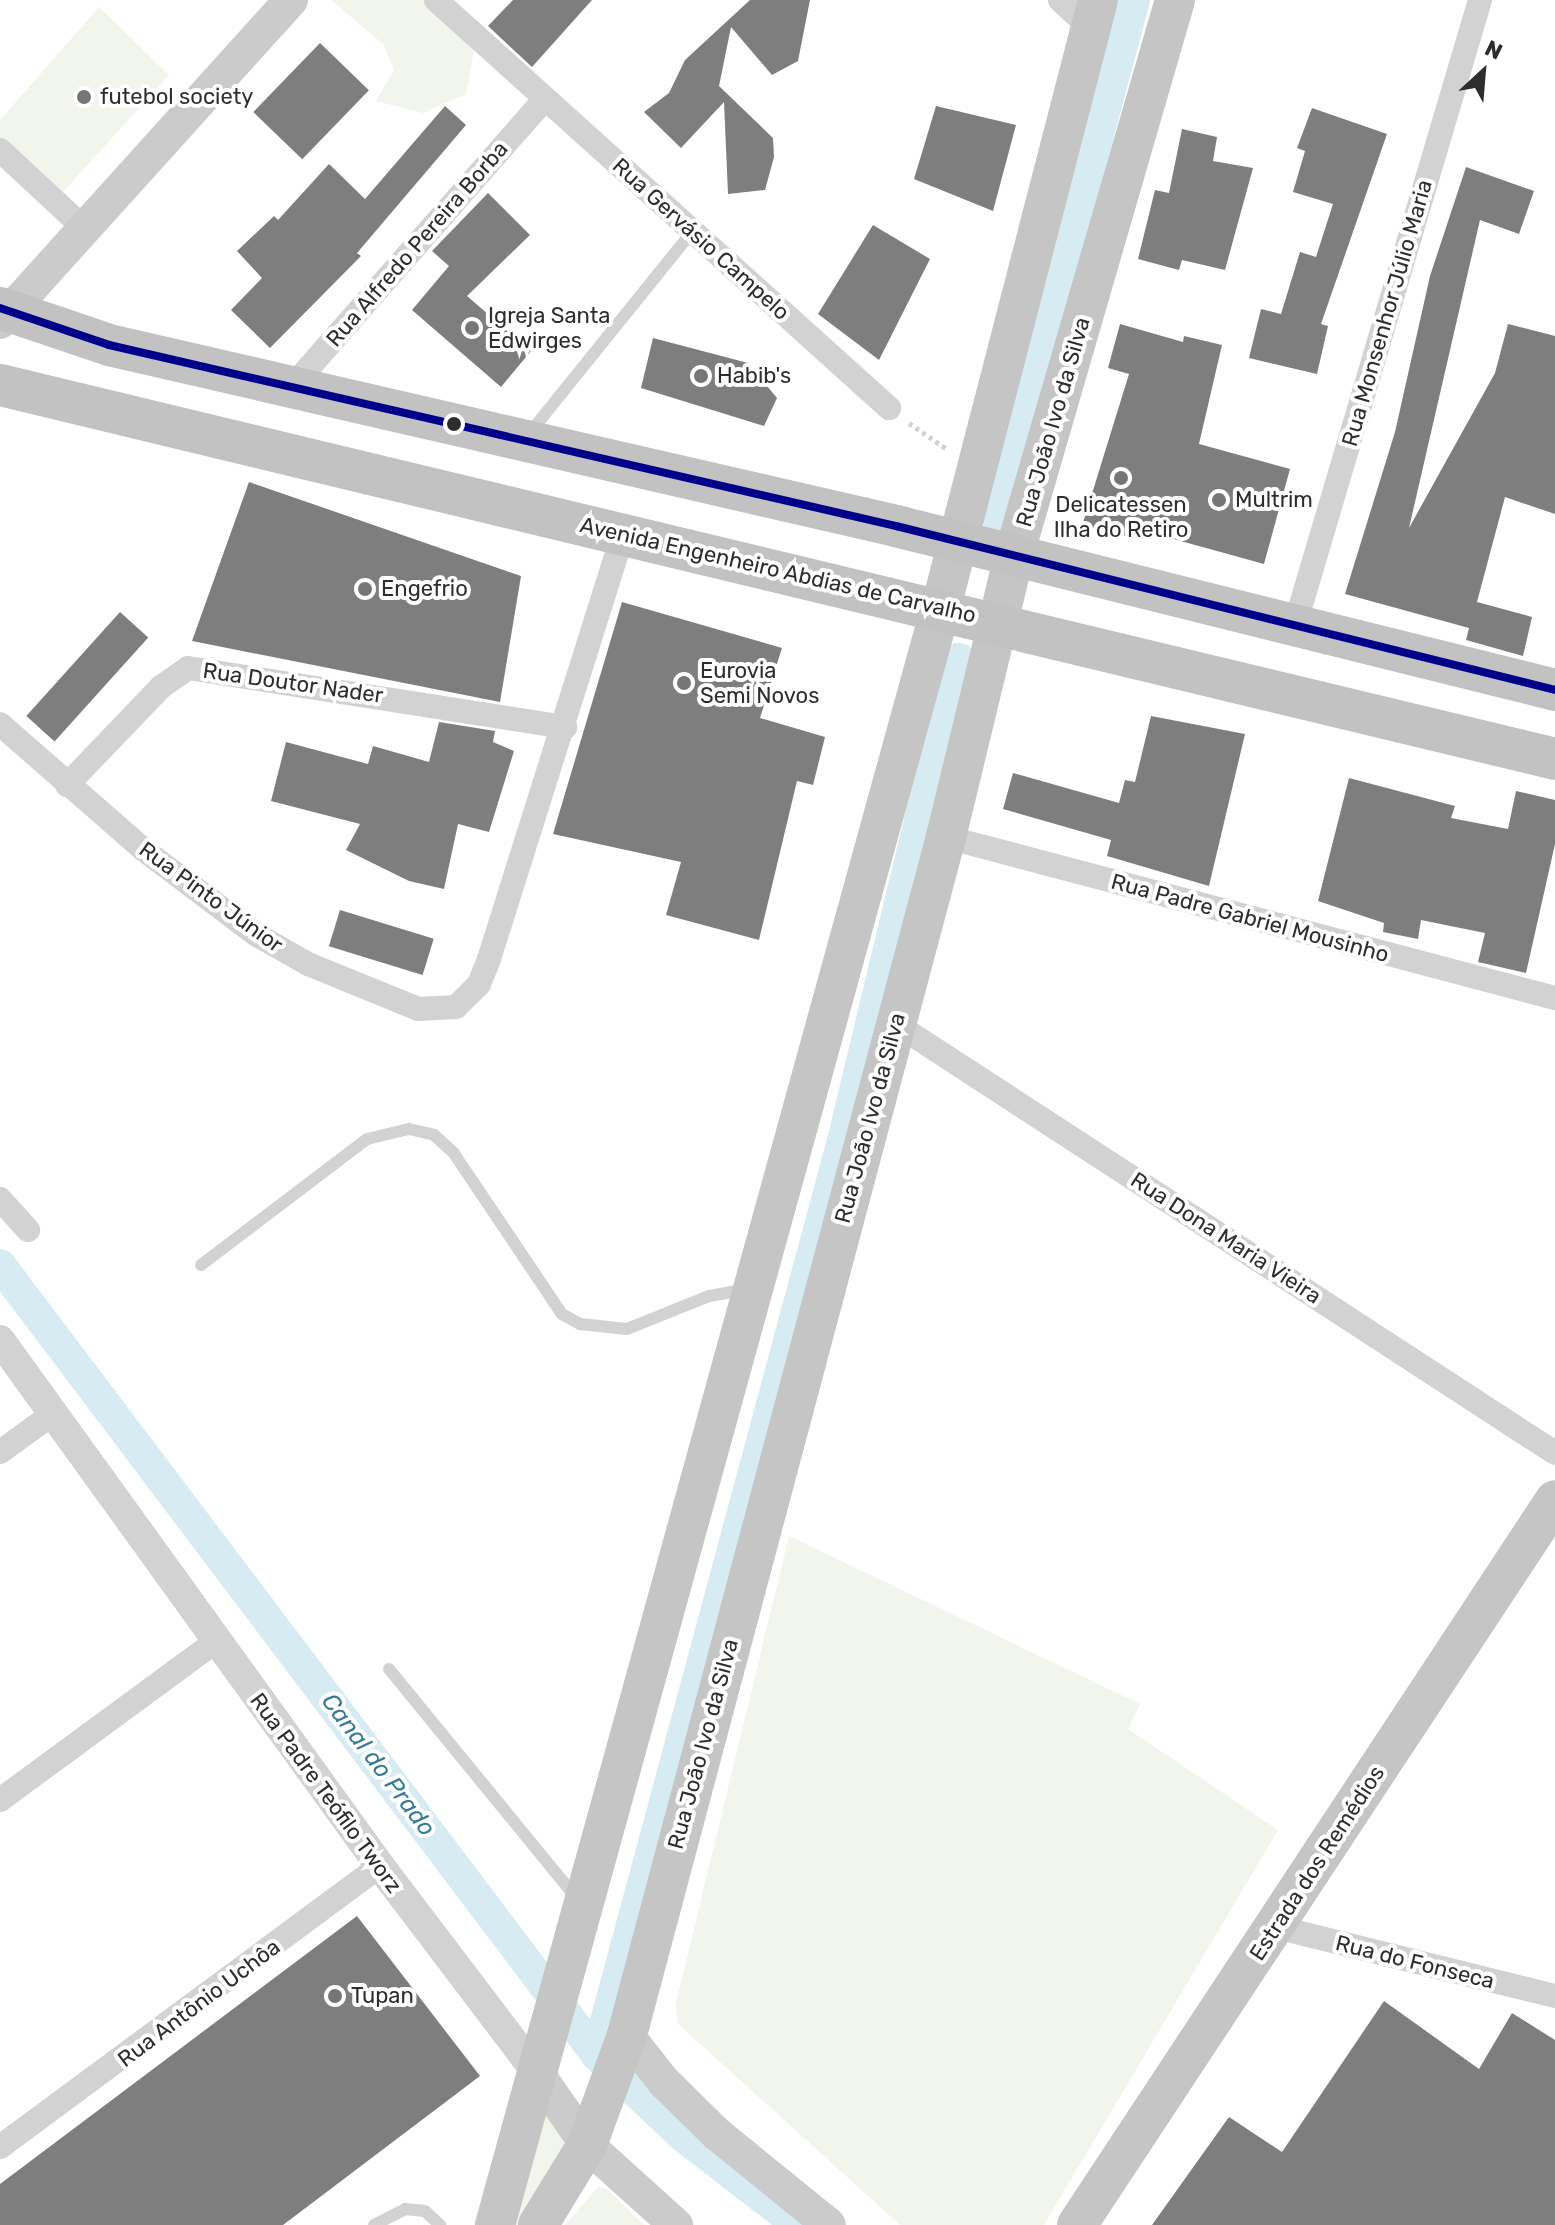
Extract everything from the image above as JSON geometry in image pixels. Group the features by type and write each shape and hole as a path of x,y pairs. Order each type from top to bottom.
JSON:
{"highway":[{"path":"3,314 109,345 290,389 956,541 1554,685"},
{"name":"Avenida Engenheiro Abdias de Carvalho","path":"0,385 64,405 941,607 1555,759"}],"main road":[{"path":"3,314 86,230 291,0"},
{"name":"Rua João Ivo da Silva","path":"538,2225 587,2145 623,2047 946,837 1014,555 1175,0"},
{"path":"495,2225 941,607 1093,14"},
{"name":"Estrada dos Remédios","path":"1077,2225 1555,1500"},
{"path":"623,2047 717,2134 829,2225"},
{"name":"Rua Padre Teófilo Tworz","path":"537,2073 587,2145 676,2225"}],"street":[{"name":"Rua Gervásio Campelo","path":"436,0 889,408"},
{"path":"1060,0 1093,14"},
{"name":"Rua Monsenhor Júlio Maria","path":"1295,625 1480,0"},
{"name":"Rua Alfredo Pereira Borba","path":"290,389 545,99"},
{"path":"0,150 86,230"},
{"path":"565,727 623,534"},
{"name":"Rua Doutor Nader","path":"67,785 161,687 188,668 565,727"},
{"name":"Rua Pinto Júnior","path":"0,724 67,785 257,935 308,964 418,1009 456,1007 468,999 501,926 565,727"},
{"name":"Rua Padre Gabriel Mousinho","path":"946,837 1555,998"},
{"name":"Rua Dona Maria Vieira","path":"896,1024 1555,1453"},
{"path":"0,1199 28,1230"},
{"name":"Rua Padre Teófilo Tworz","path":"0,1340 215,1642 537,2073"},
{"path":"0,1452 54,1413"},
{"path":"0,1800 215,1642"},
{"name":"Rua Antônio Uchôa","path":"8,2141 380,1866"},
{"name":"Rua do Fonseca","path":"1276,1927 1555,1996"}],"lane":[{"path":"522,444 692,232"},
{"path":"201,1265 367,1139 409,1129 434,1135 453,1152 562,1314 580,1324 627,1329 709,1296 754,1288"},
{"path":"389,1669 578,1926"},
{"path":"374,2225 405,2209 425,2211 440,2225"}],"path":[{"path":"889,408 974,469"}],"shaded area":[{"path":"331,0 424,0 475,44 466,94 423,113 376,101 394,70 383,44"},
{"name":"futebol society","path":"99,7 169,75 55,201 0,150 0,120"},
{"path":"789,1536 1140,1704 1128,1729 1278,1830 1044,2225 900,2225 677,2023 676,2003"},
{"path":"541,2109 570,2143 528,2225 504,2225"},
{"path":"598,2187 607,2189 644,2225 565,2225"}],"building":[{"path":"513,0 592,0 532,67 488,26"},
{"path":"750,0 810,0 798,61 772,75 731,27 719,86 773,138 774,157 765,190 728,194 724,102 681,148 644,112 669,93 685,60"},
{"path":"320,43 369,90 302,159 253,112"},
{"path":"445,106 466,125 357,253 361,256 270,348 231,310 262,278 237,251 274,216 278,220 329,164 365,199"},
{"path":"936,106 1016,125 993,211 914,179"},
{"path":"1312,108 1387,134 1321,324 1328,326 1317,374 1249,358 1261,309 1281,314 1300,252 1316,257 1333,204 1293,192 1305,151 1297,148"},
{"path":"1182,129 1217,137 1213,161 1253,168 1225,270 1182,260 1179,270 1138,259 1155,190 1169,193"},
{"path":"1466,167 1534,191 1519,234 1480,220 1409,528 1495,373 1508,324 1555,336 1555,514 1505,497 1477,602 1532,617 1523,656 1466,640 1469,628 1345,594 1395,432 1430,276"},
{"path":"488,193 530,235 467,296 531,351 501,387 412,310 449,266 432,251"},
{"path":"873,225 930,259 879,360 818,314"},
{"path":"1120,324 1183,342 1184,336 1222,345 1199,444 1290,469 1264,564 1130,527 1127,536 1082,526 1129,374 1108,368"},
{"name":"Habib's","path":"653,338 748,363 777,398 764,426 641,388"},
{"name":"Engefrio","path":"249,482 521,576 500,702 192,641"},
{"path":"622,602 782,648 760,718 825,737 813,785 797,781 759,940 666,915 681,862 553,834"},
{"path":"120,612 148,637 55,741 26,716"},
{"path":"1151,716 1245,734 1209,886 1107,856 1111,840 1003,809 1013,773 1119,803 1125,780 1135,782"},
{"path":"439,722 495,731 493,742 514,751 489,832 458,824 444,889 409,881 346,850 360,824 271,801 286,742 368,764 373,746 429,762"},
{"path":"1349,778 1455,806 1451,818 1508,829 1516,791 1555,800 1555,844 1526,973 1478,962 1485,933 1421,920 1418,939 1383,932 1384,923 1318,901"},
{"path":"340,910 434,939 423,975 329,946"},
{"name":"Tupan","path":"357,1916 480,2076 283,2225 0,2225 0,2184"},
{"path":"1384,2001 1479,2069 1512,2013 1555,2040 1555,2225 1152,2225 1229,2117 1282,2152"}],"waterway":[{"path":"996,515 1134,0"},
{"path":"597,2055 843,1141 959,659"},
{"name":"Canal do Prado","path":"0,1265 597,2055 683,2136 798,2225"}],"transit line":[{"path":"0,308 109,345 896,526 1555,690"}],"place":[{"name":"futebol society","path":"84,97"},
{"name":"Igreja Santa Edwirges","path":"472,328"},
{"name":"Habib's","path":"701,376"},
{"name":"Delicatessen Ilha do Retiro","path":"1121,478"},
{"name":"Multrim","path":"1219,500"},
{"name":"Engefrio","path":"365,589"},
{"name":"Eurovia Semi Novos","path":"684,683"},
{"name":"Tupan","path":"335,1996"}]}
